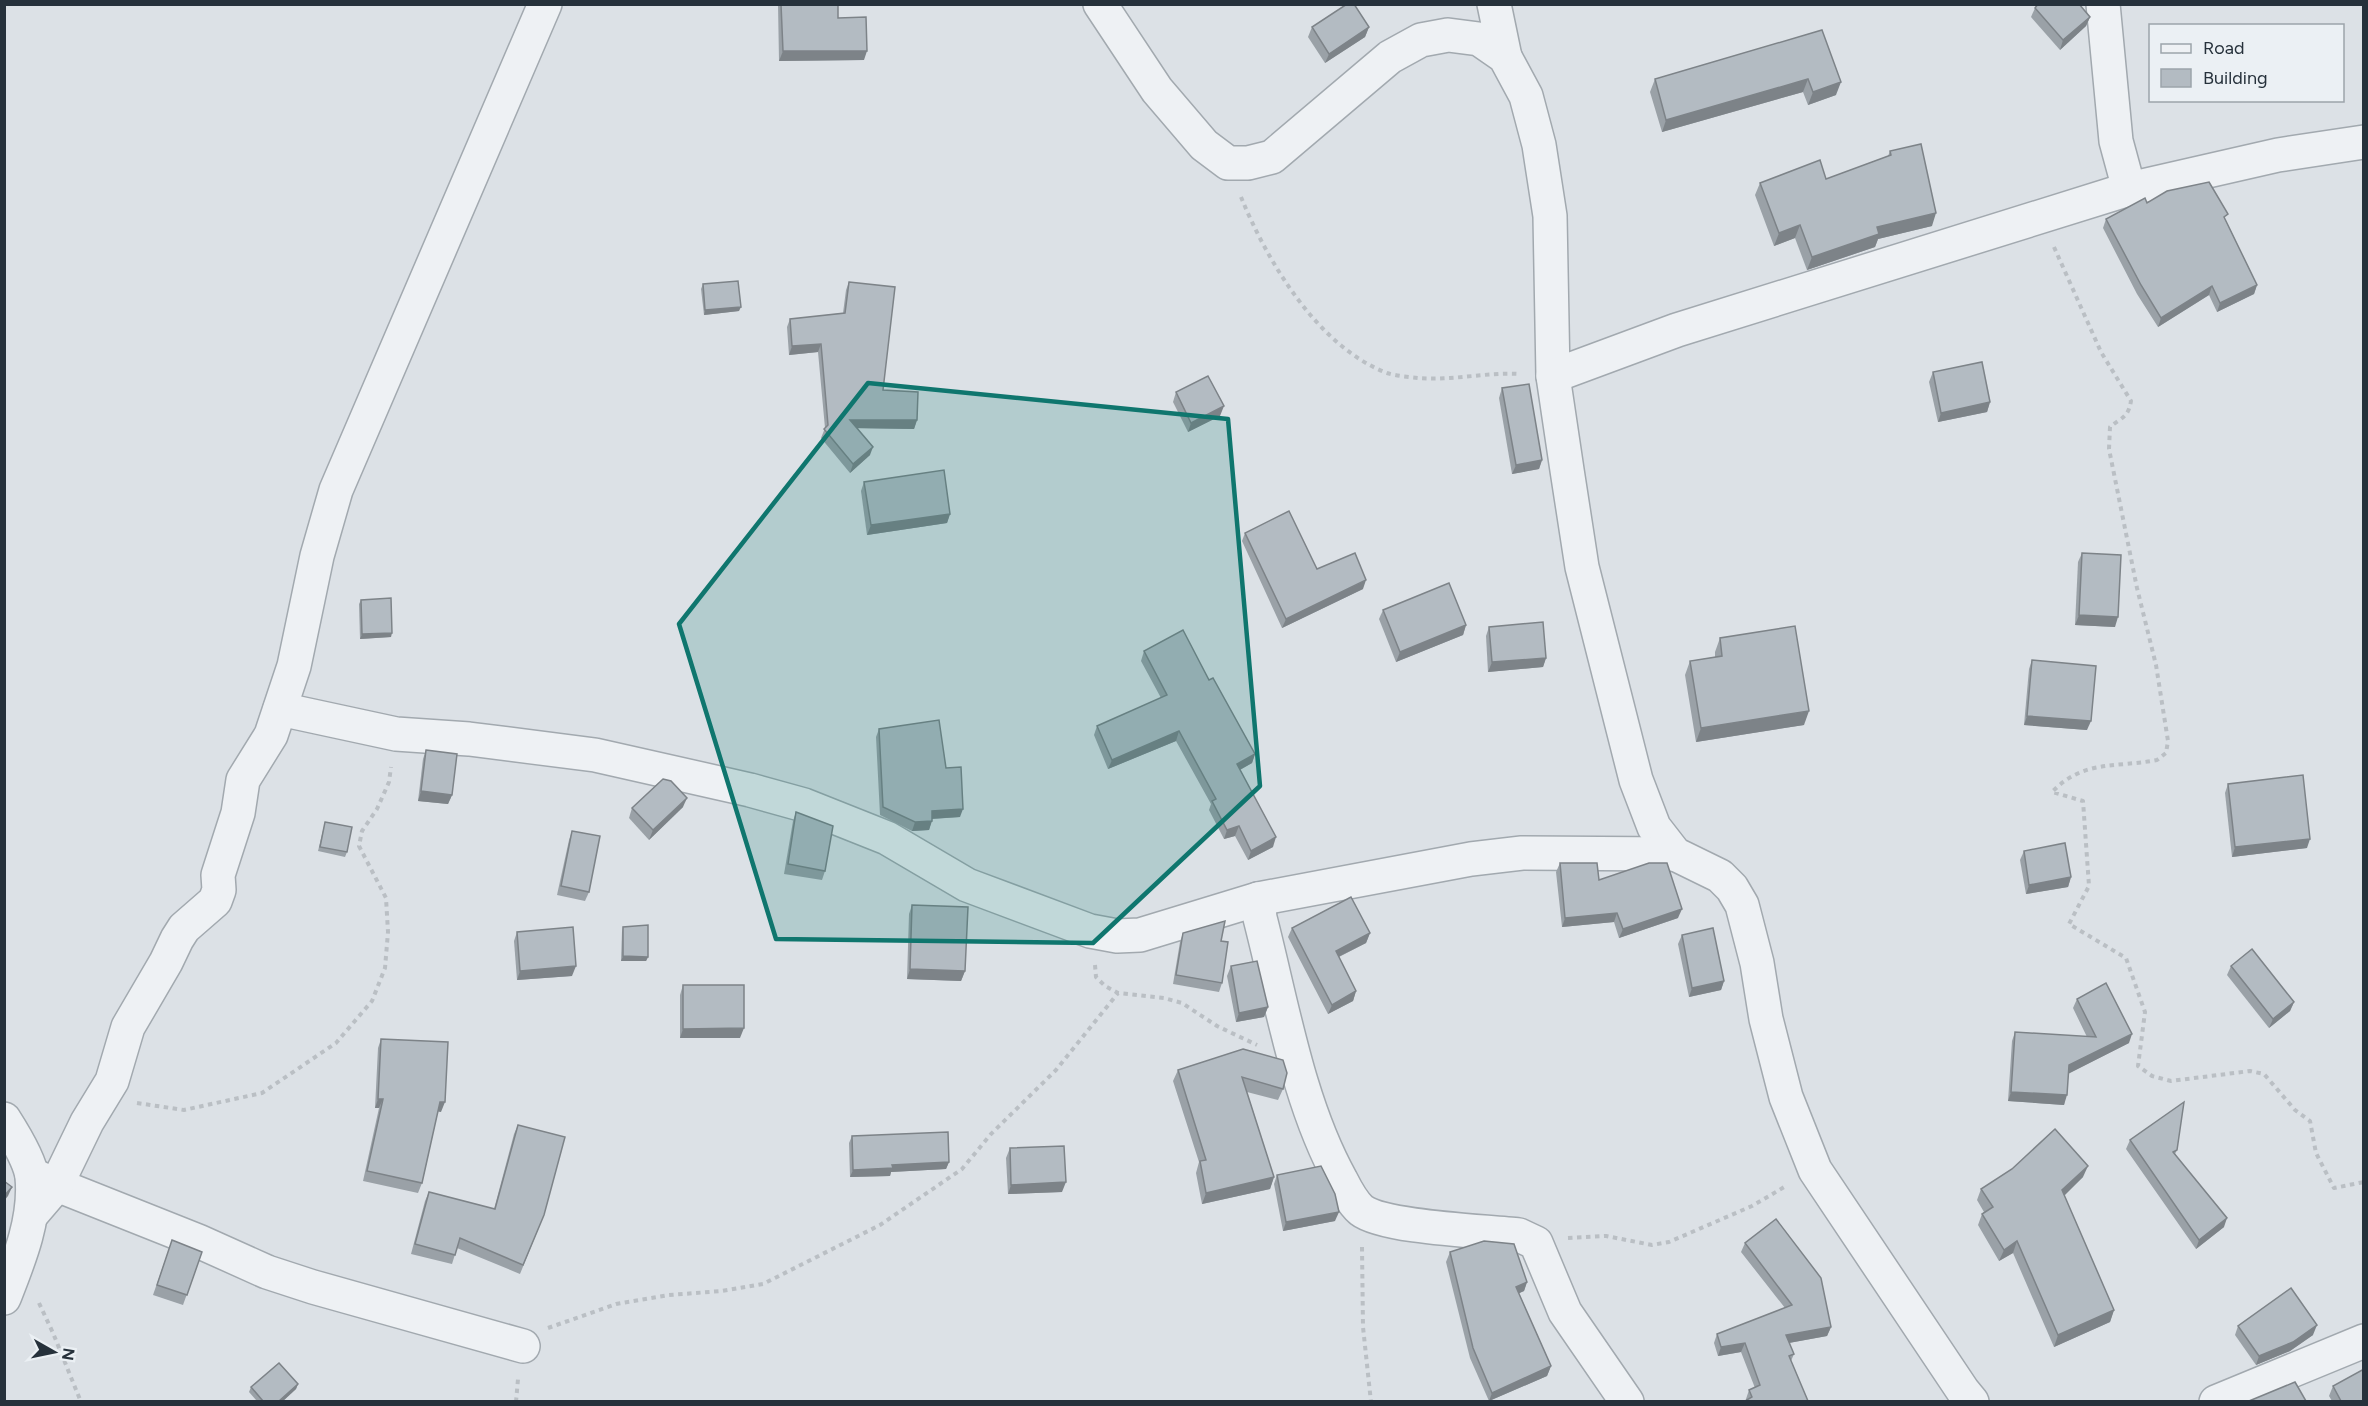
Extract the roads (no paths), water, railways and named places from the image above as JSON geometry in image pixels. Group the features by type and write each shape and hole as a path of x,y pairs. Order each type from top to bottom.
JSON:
{"street":[{"path":"4,1298 44,1181 87,1122 112,1081 128,1026 184,928 215,901 219,890 218,875 238,813 243,780 271,735 294,666 317,556 336,490 545,4"},
{"path":"1100,4 1156,90 1204,145 1227,163 1248,163 1272,157 1390,57 1421,40 1448,35 1479,39 1505,57"},
{"path":"1494,4 1505,57 1526,96 1539,145 1550,216 1553,376 1582,567 1636,780 1654,826 1676,854 1720,876 1732,888 1742,905 1757,963 1766,1019 1786,1097 1815,1170 1963,1391 1972,1401"},
{"path":"2103,4 2116,141 2129,189"},
{"path":"1553,376 1677,330 2129,189 2278,155 2364,142"},
{"path":"280,709 396,734 469,739 595,755 750,790 804,805 887,838 967,885 1090,931 1117,936 1140,935 1258,899 1471,860 1522,853 1676,854"},
{"path":"1258,899 1260,918 1317,1130 1345,1188 1362,1210 1376,1217 1402,1223 1519,1235 1536,1243 1565,1312 1627,1401"},
{"path":"4,1119 44,1181 290,1280 523,1346"},
{"path":"2216,1401 2364,1341"}]}
